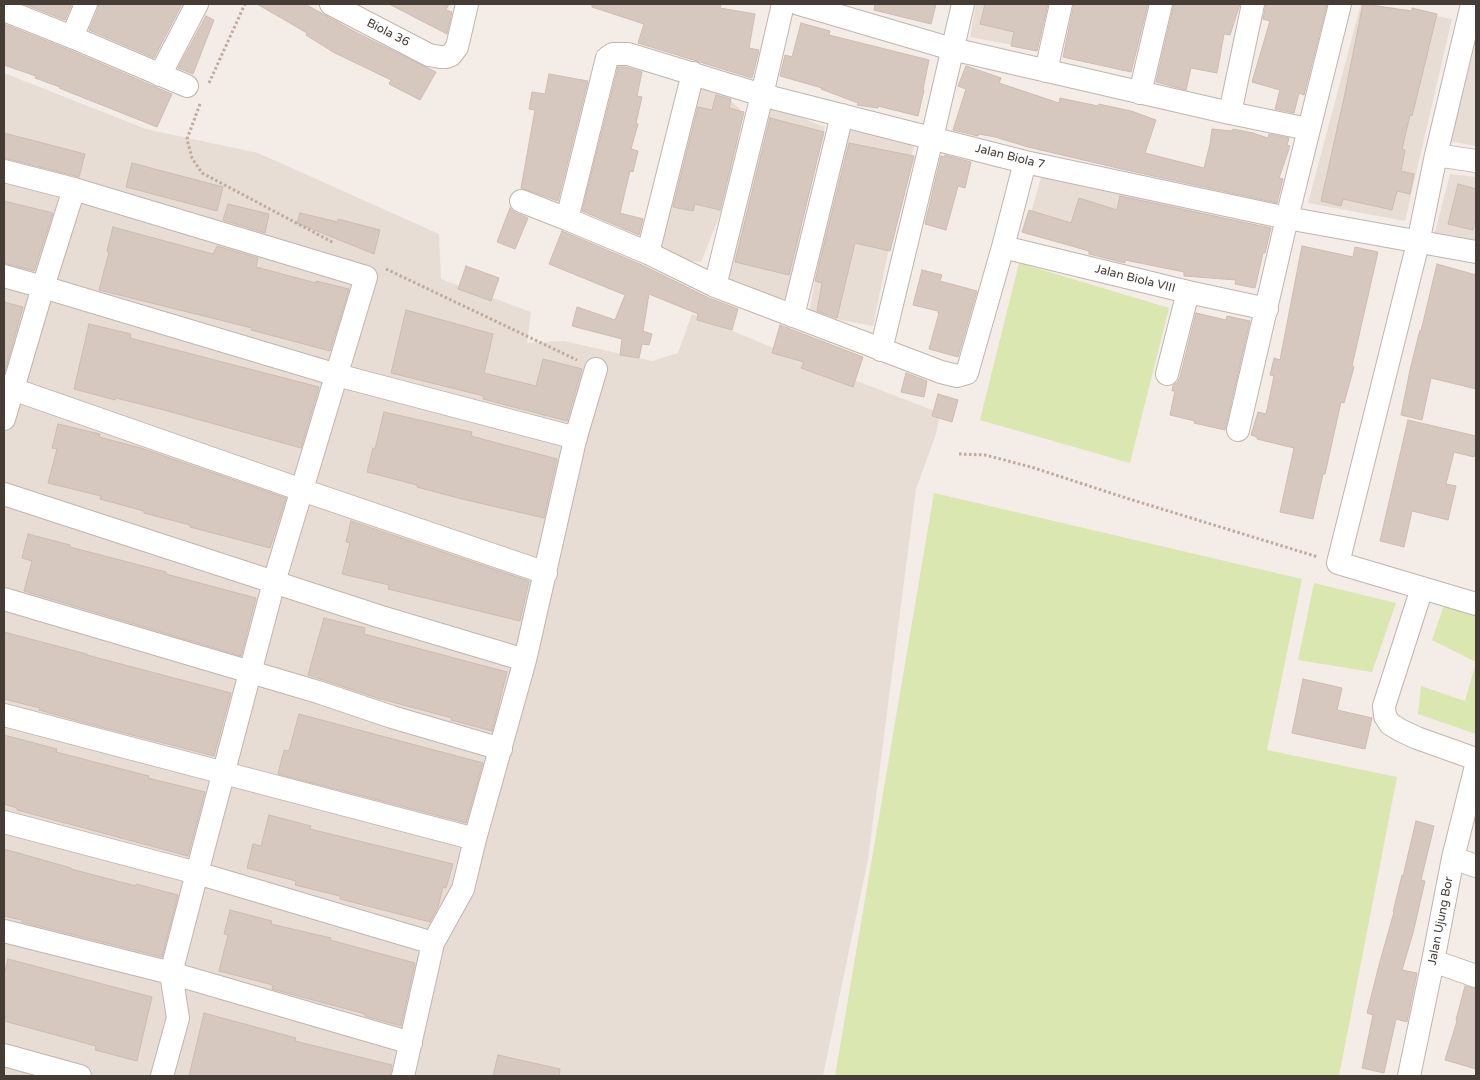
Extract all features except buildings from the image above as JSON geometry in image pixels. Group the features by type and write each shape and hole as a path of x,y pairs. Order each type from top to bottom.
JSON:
{"street":[{"path":"72,37 86,4"},
{"path":"160,75 197,4"},
{"name":"Biola 36","path":"331,4 429,55 446,57 451,55 457,47 467,4"},
{"path":"715,286 783,4"},
{"path":"799,4 952,49 1140,93 1308,129"},
{"path":"881,350 963,4"},
{"path":"1046,71 1061,4"},
{"path":"1140,93 1161,4"},
{"path":"1230,113 1253,4"},
{"path":"1238,430 1308,129 1340,4"},
{"path":"1472,4 1418,242 1338,563 1476,604"},
{"path":"4,10 199,91"},
{"name":"Jalan Biola 7","path":"567,218 607,58 613,54 628,54 762,95 1025,162 1287,218 1476,252"},
{"path":"648,253 693,73"},
{"path":"792,316 842,115"},
{"path":"1436,156 1476,161"},
{"path":"521,201 567,218 648,253 715,286 881,350 957,376 967,373 1025,162"},
{"path":"4,171 74,189 366,277 274,582 197,873 172,973 178,1018 162,1076"},
{"path":"4,420 8,388 74,189"},
{"name":"Jalan Biola VIII","path":"1003,247 1188,292 1267,309"},
{"path":"4,276 337,375 576,438"},
{"path":"1167,374 1188,292"},
{"path":"403,1076 433,943 463,889 525,660 576,438 596,369"},
{"path":"8,388 546,573"},
{"path":"4,494 378,616 525,660"},
{"path":"1422,588 1384,706 1385,716 1390,724 1400,730 1476,759"},
{"path":"4,599 318,692 392,717 501,749"},
{"path":"4,715 475,839"},
{"name":"Jalan Ujung Bor","path":"1416,1074 1433,962 1453,858 1476,766"},
{"path":"4,822 197,873 433,943"},
{"path":"1453,858 1476,866"},
{"path":"4,931 172,973 411,1043"},
{"path":"1433,962 1476,976"},
{"path":"4,1055 80,1076"}],"path":[{"path":"245,4 199,91 188,138 192,158 202,173 338,245"},
{"path":"382,267 596,369"},
{"path":"959,454 985,455 1032,467 1338,563"}],"shaded area":[{"path":"976,4 1043,4 1034,49 970,37"},
{"path":"1361,4 1371,4 1452,19 1405,221 1308,203"},
{"path":"1476,43 1476,146 1448,141"},
{"path":"4,73 146,129 258,153 439,234 441,279 531,312 527,343 564,341 652,361 678,353 692,314 797,358 940,413 936,434 916,489 868,859 823,1076 4,1076"},
{"path":"700,73 740,109 736,175 701,262 654,256"},
{"path":"770,105 825,127 787,299 724,288"},
{"path":"844,119 917,134 892,233 873,326 809,314"},
{"path":"1042,174 1254,225 1246,279 1025,234"},
{"path":"1450,174 1476,177 1476,241 1434,236"}],"green space":[{"path":"1019,263 1169,308 1130,463 980,420"},
{"path":"934,493 1302,579 1267,750 1397,777 1339,1076 835,1076"},
{"path":"1314,583 1396,603 1372,672 1298,660"},
{"path":"1444,605 1476,616 1476,662 1432,640"},
{"path":"1476,662 1476,734 1418,714 1421,686 1465,701"}]}
